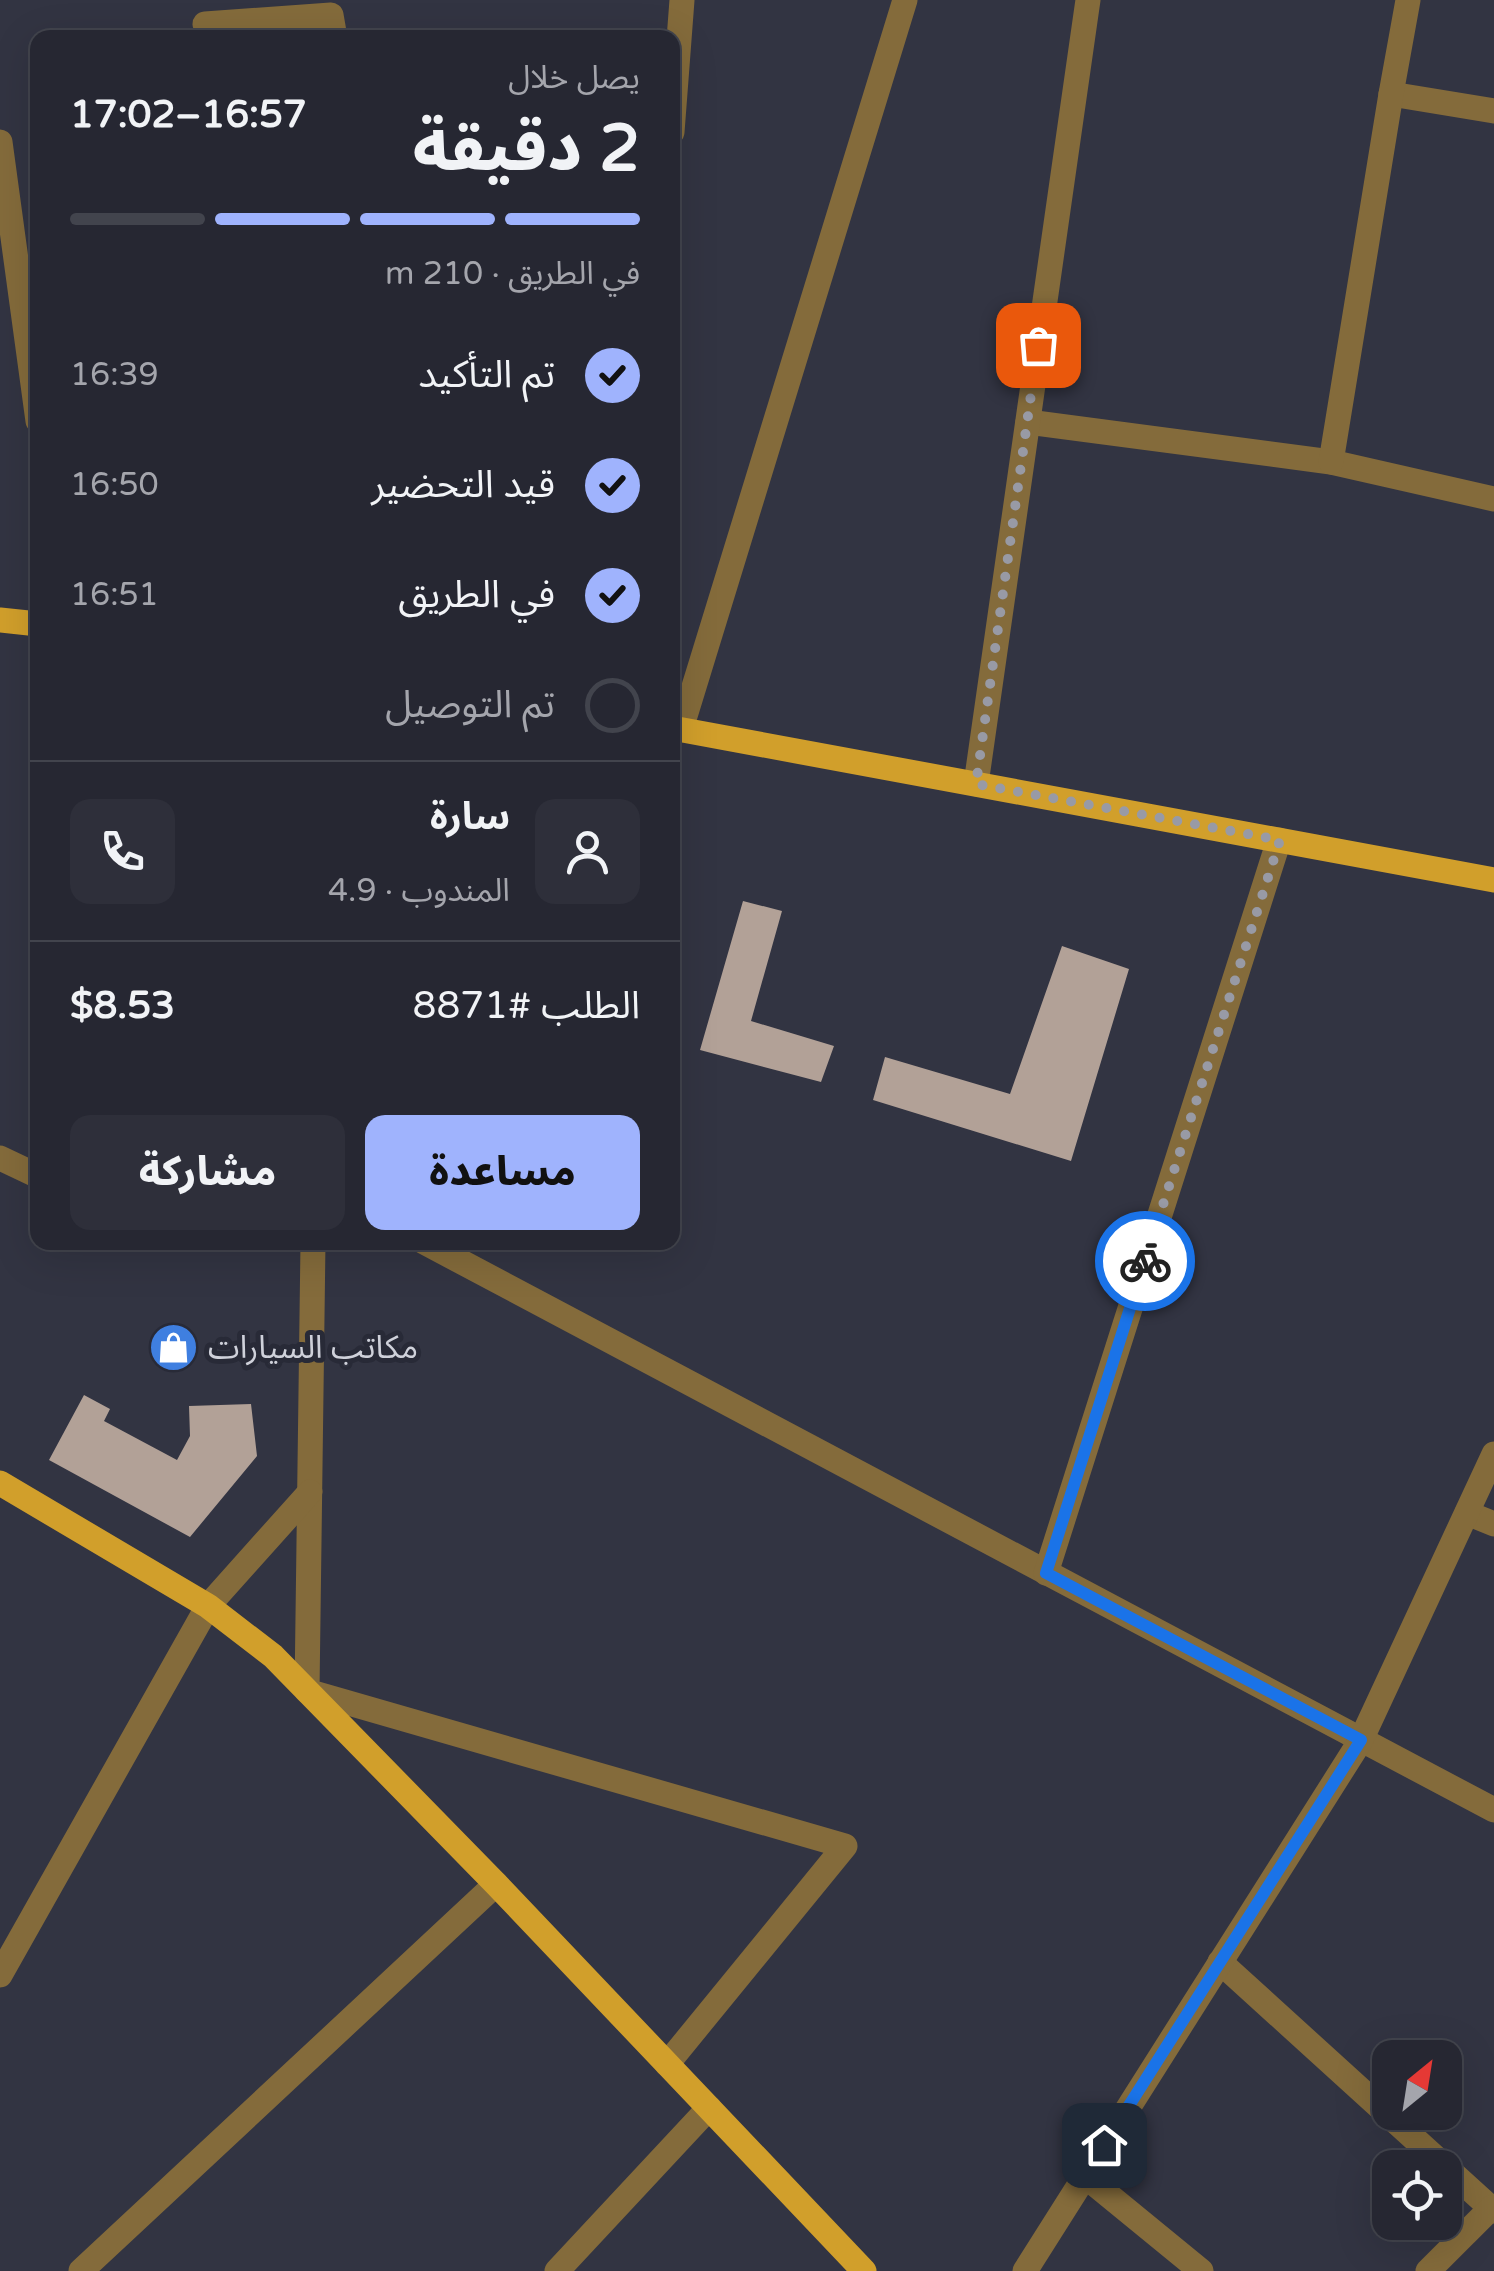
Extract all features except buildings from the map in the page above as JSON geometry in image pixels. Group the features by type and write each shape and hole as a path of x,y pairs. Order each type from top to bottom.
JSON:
{"main road":[{"path":"0,620 30,623"},
{"path":"680,729 1494,880"},
{"path":"0,1483 208,1606 273,1656 864,2271"}],"street":[{"path":"680,30 682,0"},
{"path":"680,718 905,0"},
{"path":"976,784 1088,0"},
{"path":"1330,462 1408,0"},
{"path":"204,20 331,16 334,30"},
{"path":"1391,94 1494,111"},
{"path":"0,142 30,362"},
{"path":"1028,422 1330,462 1494,499"},
{"path":"1046,1573 1280,840"},
{"path":"0,1158 30,1172"},
{"path":"313,1250 307,1691 845,1846 668,2064"},
{"path":"439,1250 1494,1810"},
{"path":"1025,2271 1361,1740 1494,1454"},
{"path":"0,1975 208,1606 310,1492"},
{"path":"1466,1513 1494,1524"},
{"path":"81,2271 496,1884"},
{"path":"1220,1962 1492,2210 1428,2271"},
{"path":"557,2271 709,2108"},
{"path":"1085,2176 1201,2271"}],"way so far":[{"path":"1038,345 976,784 1280,840 1145,1261"}],"place":[{"name":"مكاتب السيارات","path":"173,1348"}],"route":[{"path":"1104,2145 1361,1740 1046,1573 1145,1261"}]}
